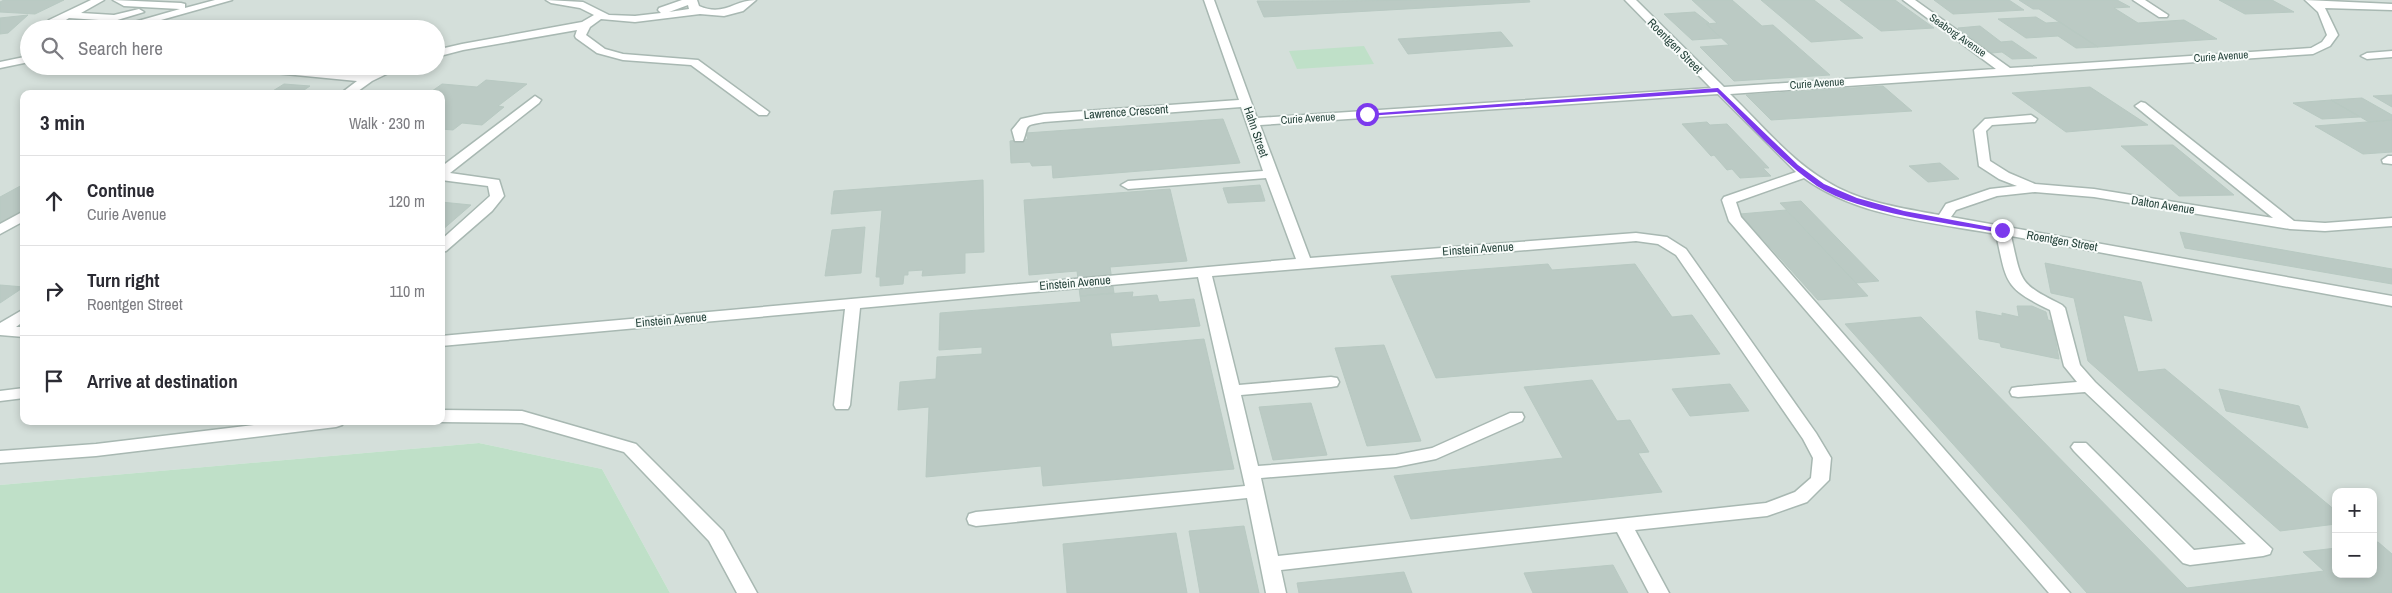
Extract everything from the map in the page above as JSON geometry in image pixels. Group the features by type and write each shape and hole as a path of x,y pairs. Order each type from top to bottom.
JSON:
{"lane":[{"path":"59,20 99,0"},
{"path":"118,0 124,3 168,7 210,4"},
{"path":"149,20 227,0"},
{"path":"551,0 583,5 604,17 635,19 695,4 722,12 739,8 753,1"},
{"name":"Hahn Street","path":"1209,0 1305,263"},
{"name":"Roentgen Street","path":"1630,0 1718,90 1805,173 1822,185 1855,200 1942,220 2392,301"},
{"name":"Seaborg Avenue","path":"1908,0 2007,70"},
{"path":"2138,0 2163,14"},
{"path":"2354,0 2366,5"},
{"path":"2313,2 2392,7"},
{"name":"Curie Avenue","path":"1253,122 2312,51 2326,44 2333,35 2323,11 2313,2"},
{"path":"69,14 106,18 139,12"},
{"path":"445,52 471,45 585,25 604,17"},
{"path":"585,25 580,36 601,51 623,57 694,62 763,112"},
{"path":"2366,56 2392,54"},
{"path":"0,65 20,61"},
{"path":"327,75 368,79"},
{"path":"352,90 377,75"},
{"path":"445,172 535,100"},
{"name":"Lawrence Crescent","path":"1019,138 1018,130 1026,122 1044,118 1246,103"},
{"path":"2141,106 2290,225"},
{"path":"2031,119 1989,122 1980,130 1984,163 2004,176 2035,188"},
{"path":"1805,173 1729,200 1734,218 2060,593"},
{"path":"1128,185 1271,174"},
{"path":"445,176 494,184 497,196 487,208 445,245"},
{"name":"Dalton Avenue","path":"1942,220 1952,207 1995,192 2035,188 2094,193 2290,225 2325,227 2392,222"},
{"path":"0,230 20,218"},
{"path":"2002,230 2014,280 2028,294 2057,308 2072,366 2089,386 2263,549 2190,558 2080,447"},
{"name":"Einstein Avenue","path":"445,341 1305,263 1636,237 1662,240 1681,252 1810,437 1822,458 1820,480 1801,497 1767,510 1269,564"},
{"path":"1204,272 1251,473 1276,593"},
{"path":"842,405 854,303"},
{"path":"0,330 20,317"},
{"path":"0,330 20,332"},
{"path":"1232,391 1331,382"},
{"path":"2018,392 2089,386"},
{"path":"0,396 20,394"},
{"path":"445,416 522,417 630,448 716,536 747,593"},
{"path":"1251,473 1396,461 1436,453 1516,417"},
{"path":"0,457 96,450 303,425"},
{"path":"976,519 1255,491"},
{"path":"1623,526 1659,593"}],"shaded area":[{"path":"0,0 2392,0 2392,593 670,593 602,469 479,443 0,485"}],"green space":[{"path":"1364,46 1374,64 1297,69 1289,51"},
{"path":"479,443 602,469 670,593 0,593 0,485"}],"building":[{"path":"4,0 64,0 35,14 0,12 0,2"},
{"path":"1529,0 1530,2 1264,17 1257,1"},
{"path":"1692,0 1732,0 1762,26 1773,25 1830,75 1734,81 1700,47 1729,45 1706,24 1717,23"},
{"path":"1761,0 1814,0 1863,38 1811,42"},
{"path":"1840,0 1895,0 1934,28 1881,31"},
{"path":"1934,0 2009,0 2024,10 1953,14"},
{"path":"2019,0 2117,0 2130,7 2114,8 2138,23 2184,20 2217,39 2098,47 2039,9 2033,9"},
{"path":"2219,0 2272,0 2294,12 2245,14"},
{"path":"1695,12 1709,23 1706,24 1721,38 1692,40 1664,14"},
{"path":"28,15 20,20 8,33 0,34 0,18"},
{"path":"2036,17 2046,23 2060,22 2098,47 2076,48 2058,36 2026,38 1998,19"},
{"path":"1980,26 2001,42 2012,41 2037,58 2012,59 2002,52 1992,53 1958,28"},
{"path":"1501,32 1513,46 1408,54 1398,39"},
{"path":"486,80 527,84 498,106 504,107 482,125 462,123 453,130 445,129 445,90 434,90 442,84 477,87"},
{"path":"284,84 310,86 304,90 274,90"},
{"path":"1883,86 1912,111 1771,120 1746,95"},
{"path":"2090,87 2148,125 2066,132 2012,93"},
{"path":"2392,95 2392,107 2373,96"},
{"path":"2362,98 2392,115 2392,120 2369,122 2331,100"},
{"path":"2331,100 2360,117 2322,119 2293,103"},
{"path":"1223,119 1240,163 1053,178 1052,165 1032,166 1030,162 1011,163 1010,141 1028,139 1026,133"},
{"path":"2392,120 2392,152 2363,154 2315,126"},
{"path":"1707,122 1710,125 1727,124 1769,168 1763,168 1771,176 1740,178 1732,169 1727,170 1714,155 1711,156 1682,124"},
{"path":"2173,145 2234,195 2179,196 2121,146"},
{"path":"1940,163 1959,179 1928,182 1909,166"},
{"path":"983,180 984,252 965,253 965,273 922,276 923,270 908,271 908,275 904,275 903,284 880,286 880,277 876,277 882,210 831,214 834,191"},
{"path":"1260,185 1265,201 1228,203 1223,188"},
{"path":"20,186 20,212 0,224 0,197"},
{"path":"1170,189 1187,261 1110,267 1114,293 1080,296 1077,271 1029,275 1024,200"},
{"path":"1801,201 1879,281 1856,283 1780,203"},
{"path":"445,202 471,205 445,228"},
{"path":"1786,210 1868,296 1818,300 1740,214"},
{"path":"865,227 861,273 825,276 832,230"},
{"path":"2180,232 2392,269 2392,284 2185,248"},
{"path":"2045,263 2141,282 2152,321 2123,315 2138,372 2165,369 2332,508 2332,524 2280,531 2088,361 2074,298 2051,293"},
{"path":"1548,264 1552,270 1635,264 1672,317 1692,315 1720,354 1436,378 1391,276"},
{"path":"0,285 20,287 20,290 0,303"},
{"path":"1133,292 1132,297 1157,295 1159,302 1194,299 1200,326 1110,333 1112,347 1204,339 1234,469 1043,486 1041,466 926,477 929,407 898,410 900,382 936,379 937,357 982,354 982,347 939,350 940,313 1081,302 1080,296"},
{"path":"2017,306 2032,306 2046,312 2048,320 2052,321 2059,359 2001,347 2000,343 1979,339 1976,311 2002,316 2002,313 2019,317"},
{"path":"1921,317 2187,588 2324,571 2303,552 2332,548 2332,578 2377,578 2378,542 2392,554 2392,593 2087,593 1845,324"},
{"path":"1384,345 1421,441 1367,446 1335,348"},
{"path":"1592,380 1617,421 1630,420 1649,452 1638,453 1662,492 1411,519 1394,476 1563,458 1524,387"},
{"path":"1730,384 1749,411 1690,416 1672,389"},
{"path":"2219,389 2299,406 2308,428 2226,411"},
{"path":"1311,403 1327,455 1273,460 1259,407"},
{"path":"1244,526 1259,593 1200,593 1189,531"},
{"path":"1176,533 1187,593 1067,593 1063,544"},
{"path":"1613,565 1628,593 1533,593 1524,573"},
{"path":"1404,572 1412,593 1299,593 1297,583"}],"route":[{"path":"1367,114 1718,90 1796,166 1822,185 1855,200 1904,213 2002,230"}]}
